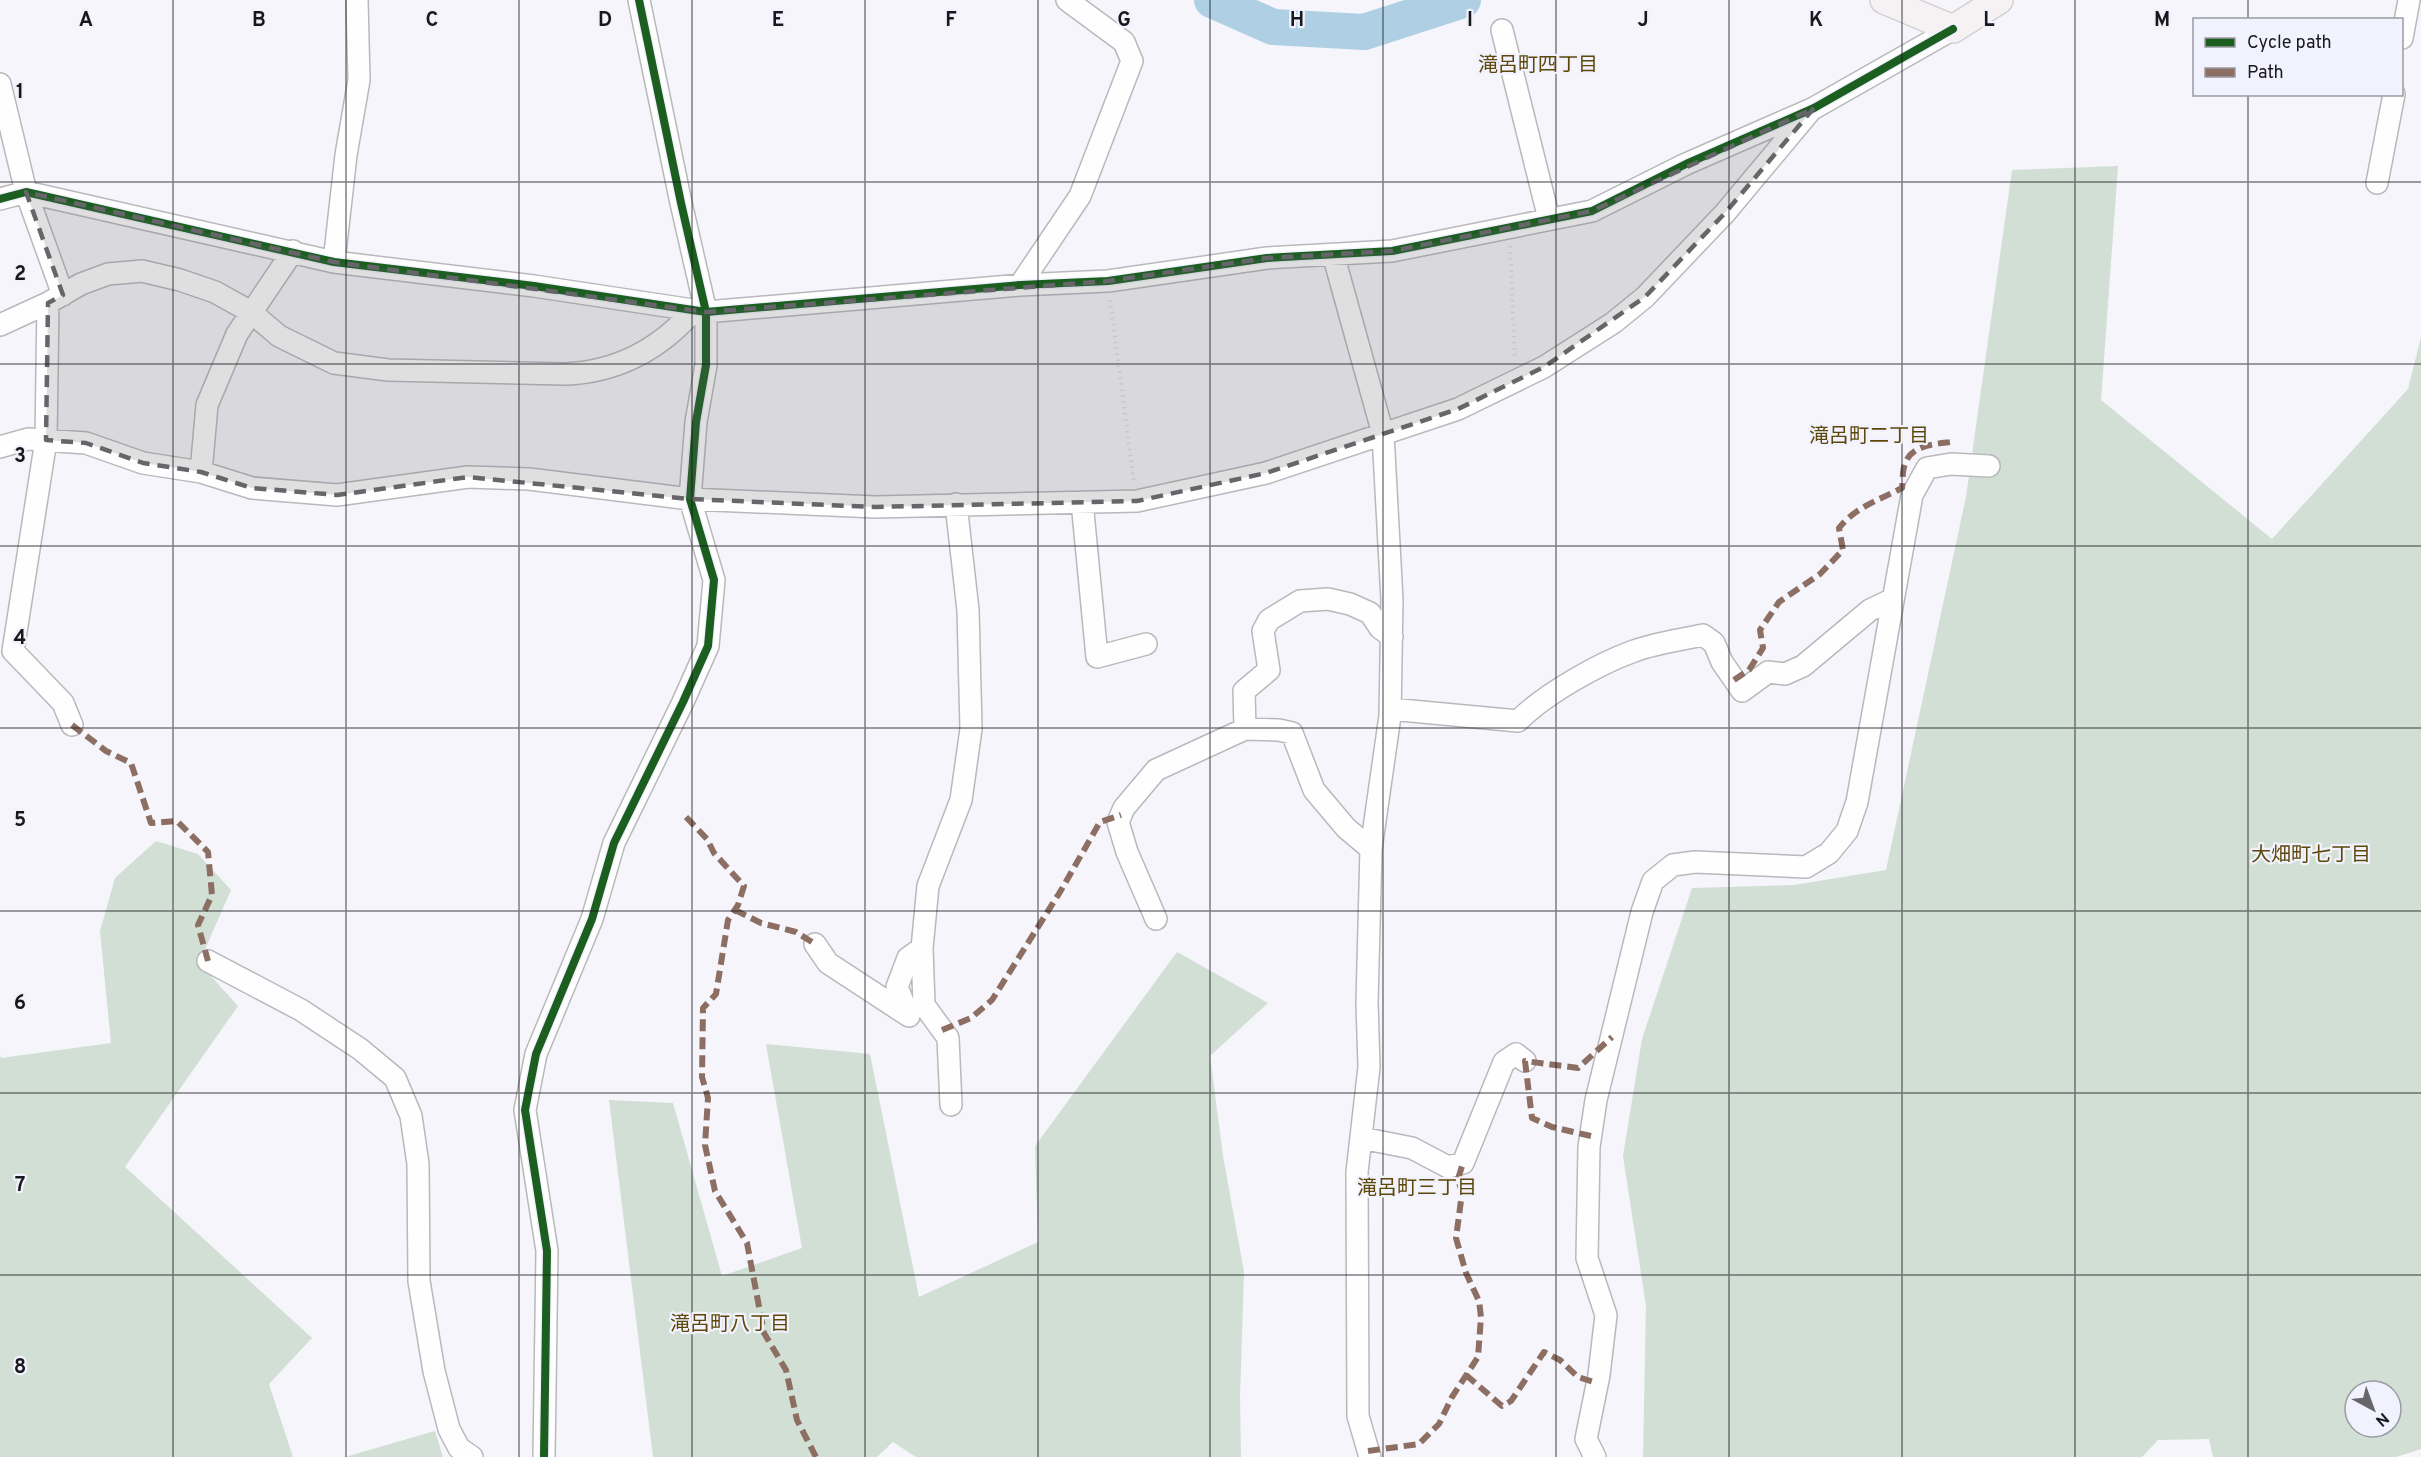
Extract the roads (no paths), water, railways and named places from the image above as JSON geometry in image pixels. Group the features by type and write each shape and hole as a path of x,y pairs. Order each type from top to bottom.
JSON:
{"main road":[{"path":"1885,0 1953,29 2000,0"}],"street":[{"path":"334,262 346,155 359,80 357,0"},
{"path":"544,1457 547,1251 525,1110 536,1054 591,919 614,843 708,646 714,580 690,499 696,422 706,365 700,311 681,203 639,0"},
{"path":"1020,285 1080,196 1132,61 1124,42 1066,0"},
{"path":"2403,33 2409,0"},
{"path":"0,199 26,192 334,262 534,286 700,311 1020,285 1108,281 1267,258 1392,251 1592,211 1686,164 1814,108 1953,29"},
{"path":"1502,30 1549,219"},
{"path":"0,84 55,299 46,440 13,651 63,703 72,725"},
{"path":"2377,183 2394,96"},
{"path":"0,447 28,438 86,443 143,463 201,472 252,488 337,495 468,477 529,479 690,499 875,507 1137,501 1266,473 1458,409 1544,366 1603,329 1645,297 1725,213 1814,108"},
{"path":"201,472 207,405 237,334 292,252"},
{"path":"1333,254 1383,434 1392,600 1390,709 1371,849 1367,1002 1369,1067 1357,1172 1358,1416 1370,1457"},
{"path":"0,325 81,284 108,274 142,271 180,280 215,292 251,312 279,336 334,363 388,370 586,374 619,365 674,332 700,311"},
{"path":"1595,1457 1586,1439 1599,1376 1606,1315 1587,1258 1589,1147 1596,1100 1642,912 1653,881 1673,865 1695,862 1806,867 1829,853 1847,831 1857,802 1912,495 1927,468 1951,464 1989,466"},
{"path":"1082,502 1097,657 1146,644"},
{"path":"951,1105 948,1038 924,1005 922,948 928,886 962,800 971,729 969,610 956,504"},
{"path":"1245,729 1244,691 1269,670 1263,631 1269,620 1300,601 1328,598 1370,613 1380,628 1392,637"},
{"path":"1390,709 1518,721 1542,699 1617,659 1636,651 1703,635 1714,643 1722,662 1742,691 1768,672 1785,674 1803,666 1870,610 1893,599"},
{"path":"1156,919 1127,852 1118,822 1124,808 1156,770 1245,729 1279,730 1292,733 1314,790 1346,828 1371,849"},
{"path":"815,944 828,963 909,1016 897,987 908,958 922,948"},
{"path":"208,960 301,1010 360,1049 396,1078 411,1116 418,1164 419,1281 434,1371 449,1429 459,1448 472,1457"},
{"path":"1361,1138 1412,1148 1448,1167 1463,1163 1504,1062 1516,1054 1525,1061"}],"waterway":[{"path":"1212,0 1273,27 1364,32 1463,0"}],"district":[{"name":"滝呂町四丁目","path":"1538,66"},
{"name":"滝呂町二丁目","path":"1869,437"},
{"name":"大畑町七丁目","path":"2311,856"},
{"name":"滝呂町三丁目","path":"1417,1189"},
{"name":"滝呂町八丁目","path":"730,1325"}]}
